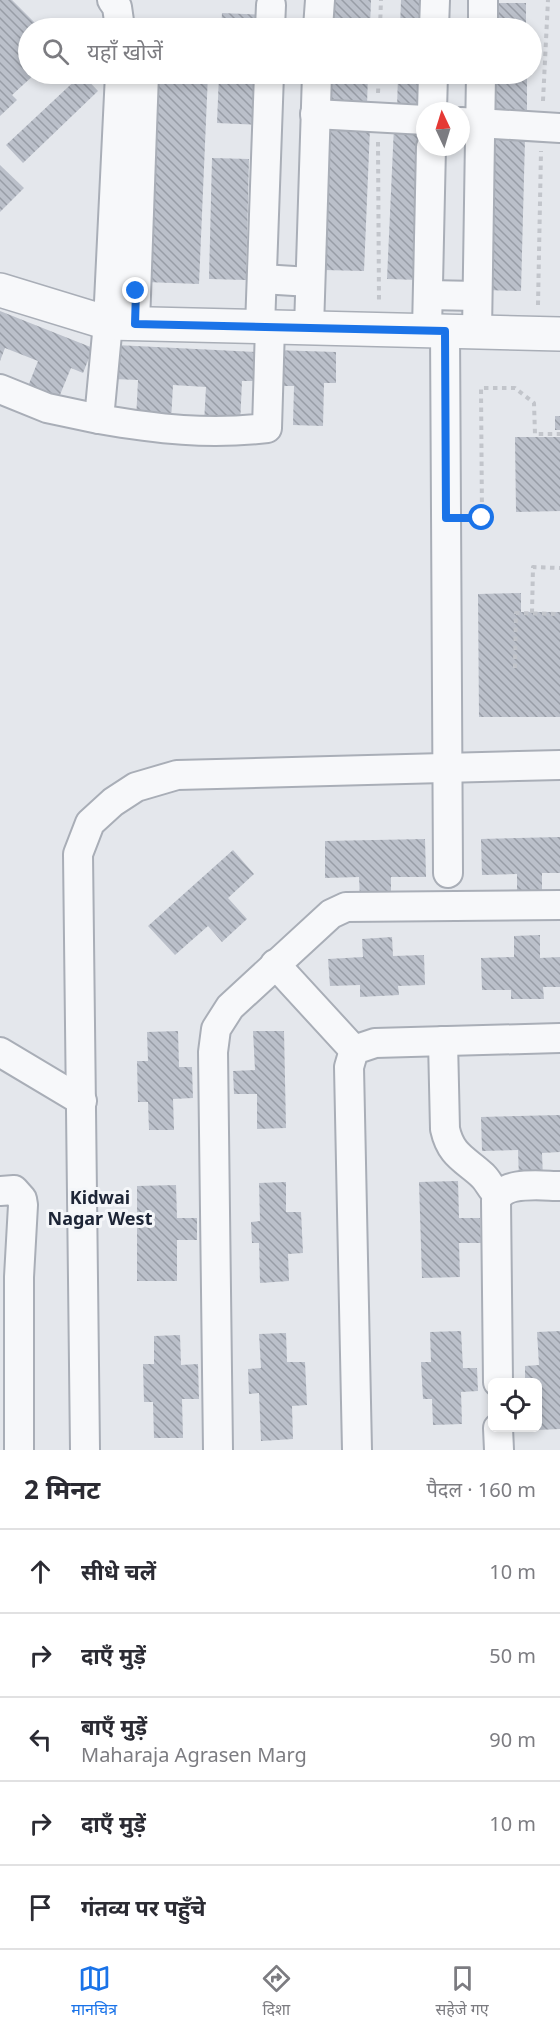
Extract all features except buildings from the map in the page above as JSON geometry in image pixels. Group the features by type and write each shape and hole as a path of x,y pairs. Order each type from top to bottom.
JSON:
{"street":[{"path":"112,0 117,7 119,18"},
{"path":"319,18 320,0"},
{"path":"434,18 435,0"},
{"path":"483,0 483,18"},
{"path":"120,84 121,323"},
{"path":"99,419 121,323 143,84"},
{"path":"0,388 47,408 166,430 235,432 267,428 262,279 269,84"},
{"path":"309,328 316,84"},
{"path":"432,102 433,84"},
{"path":"450,331 477,296 470,123 479,84"},
{"path":"315,114 416,119"},
{"path":"470,123 551,128"},
{"path":"431,156 428,295 450,331 446,518 448,873"},
{"path":"262,279 310,282"},
{"path":"0,290 121,323 560,334"},
{"path":"428,295 477,296"},
{"path":"85,1450 78,854 90,823 113,802 136,787 177,775 560,765"},
{"path":"218,1450 213,1064 216,1029 230,1007 275,964 331,914 346,907 560,905"},
{"path":"275,964 354,1050"},
{"path":"354,1050 375,1043 560,1038"},
{"path":"442,1041 445,1129 448,1143 459,1156 485,1178 490,1188 498,1195"},
{"path":"354,1050 349,1067 357,1450"},
{"path":"0,1052 82,1101"},
{"path":"498,1378 495,1208 498,1195 514,1187 560,1186 560,1194"},
{"path":"0,1191 14,1190 22,1199 10,1290 12,1437"},
{"path":"498,1432 499,1450"}],"path":[{"path":"380,18 381,0"},
{"path":"538,308 551,128 548,0"},
{"path":"379,84 379,312"},
{"path":"446,518 482,518 481,388 515,388 534,403 535,434 560,434"},
{"path":"532,613 533,567 560,568"},
{"path":"516,668 516,613 560,614"}],"district":[{"name":"Kidwai Nagar West","path":"100,1207"}],"route":[{"path":"136,291 135,324 445,331 446,518 482,518"}]}
